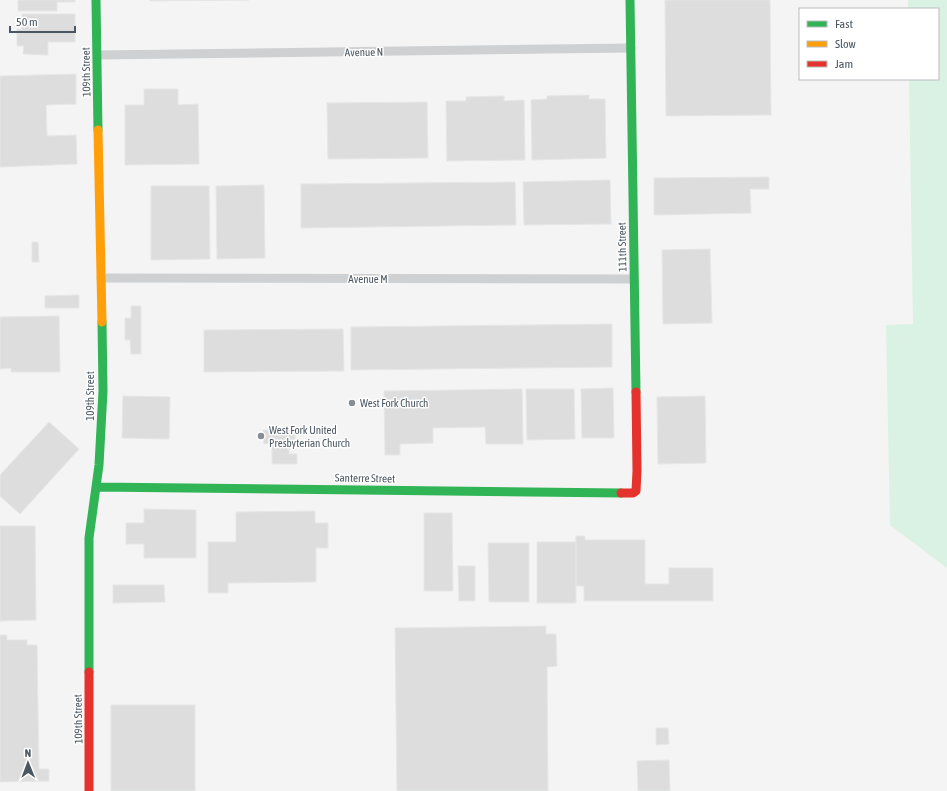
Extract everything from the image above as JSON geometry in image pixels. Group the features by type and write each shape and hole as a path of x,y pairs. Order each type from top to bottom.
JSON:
{"street":[{"name":"109th Street","path":"89,791 89,538 96,487 102,415 98,55 96,0"},
{"name":"111th Street","path":"630,0 637,471 636,491 633,493"},
{"name":"Avenue N","path":"98,55 631,48"},
{"name":"Avenue M","path":"101,278 634,279"},
{"name":"Santerre Street","path":"96,487 633,493"}],"green space":[{"path":"908,0 947,0 947,568 890,525 886,325 913,324 909,80 939,80 939,8 908,8"}],"building":[{"path":"18,0 75,0 75,2 57,2 57,11 18,11"},
{"path":"150,0 249,0 150,1"},
{"path":"665,0 770,0 771,115 666,116"},
{"path":"22,14 75,14 75,42 48,42 48,55 23,54 24,46 17,46 17,29 22,29"},
{"path":"76,74 76,104 46,105 47,136 76,135 77,164 0,167 0,76"},
{"path":"144,89 178,89 178,105 198,104 199,164 125,165 125,105 144,105"},
{"path":"589,95 589,99 605,99 606,158 532,160 531,100 547,99 547,96"},
{"path":"504,96 504,101 524,100 525,160 447,161 446,101 466,101 466,97"},
{"path":"427,102 428,158 328,159 327,103"},
{"path":"769,177 769,189 750,189 751,213 654,215 654,178"},
{"path":"610,180 611,224 524,225 523,182"},
{"path":"515,182 516,225 301,228 301,184"},
{"path":"264,185 265,258 217,259 216,186"},
{"path":"151,186 209,186 210,259 151,260"},
{"path":"32,242 38,242 39,262 32,262"},
{"path":"710,249 712,323 663,324 662,250"},
{"path":"79,295 79,308 45,308 45,296"},
{"path":"131,306 141,306 141,354 131,354 130,340 125,340 125,318 131,318"},
{"path":"59,316 60,372 11,372 11,368 0,369 0,317"},
{"path":"612,324 612,367 351,370 351,327"},
{"path":"343,329 344,371 204,372 204,330"},
{"path":"613,388 614,438 582,438 581,389"},
{"path":"522,389 523,444 486,444 485,427 433,428 433,443 400,444 400,455 385,455 384,391"},
{"path":"526,389 574,389 575,439 527,440"},
{"path":"123,396 170,397 169,439 122,438"},
{"path":"705,396 706,463 658,464 657,397"},
{"path":"49,422 79,449 20,514 0,496 0,475"},
{"path":"263,430 295,430 295,444 289,444 289,454 297,454 297,464 272,464 272,443 264,444"},
{"path":"144,509 196,510 196,558 144,558 144,544 126,544 126,523 144,523"},
{"path":"315,511 315,523 328,523 328,548 316,548 316,582 228,583 228,593 208,593 208,542 236,542 236,512"},
{"path":"424,513 452,513 453,591 424,591"},
{"path":"0,526 35,526 36,620 0,621"},
{"path":"576,536 585,536 585,540 645,540 645,584 669,584 669,568 713,568 713,601 584,601 584,586 576,586"},
{"path":"537,542 576,542 576,603 537,603"},
{"path":"488,543 529,543 529,602 489,602"},
{"path":"458,566 475,566 475,601 459,601"},
{"path":"113,585 164,585 165,602 113,603"},
{"path":"546,626 546,634 556,634 557,666 547,667 548,791 397,791 395,628"},
{"path":"0,635 7,635 7,640 27,640 27,645 37,645 39,769 49,769 49,781 0,782"},
{"path":"111,705 195,705 195,791 111,791"},
{"path":"656,728 668,728 669,744 656,745"},
{"path":"669,760 670,791 638,791 637,761"}],"traffic: fast":[{"path":"96,0 98,130"},
{"path":"630,0 636,392"},
{"path":"89,672 89,538 99,465 103,391 102,322"},
{"path":"96,487 621,493"}],"traffic: slow":[{"path":"98,130 102,322"}],"traffic: jam":[{"path":"621,493 633,493 636,491 636,392"},
{"path":"89,672 89,791"}],"place":[{"name":"West Fork Church","path":"352,403"},
{"name":"West Fork United Presbyterian Church","path":"261,436"}]}
